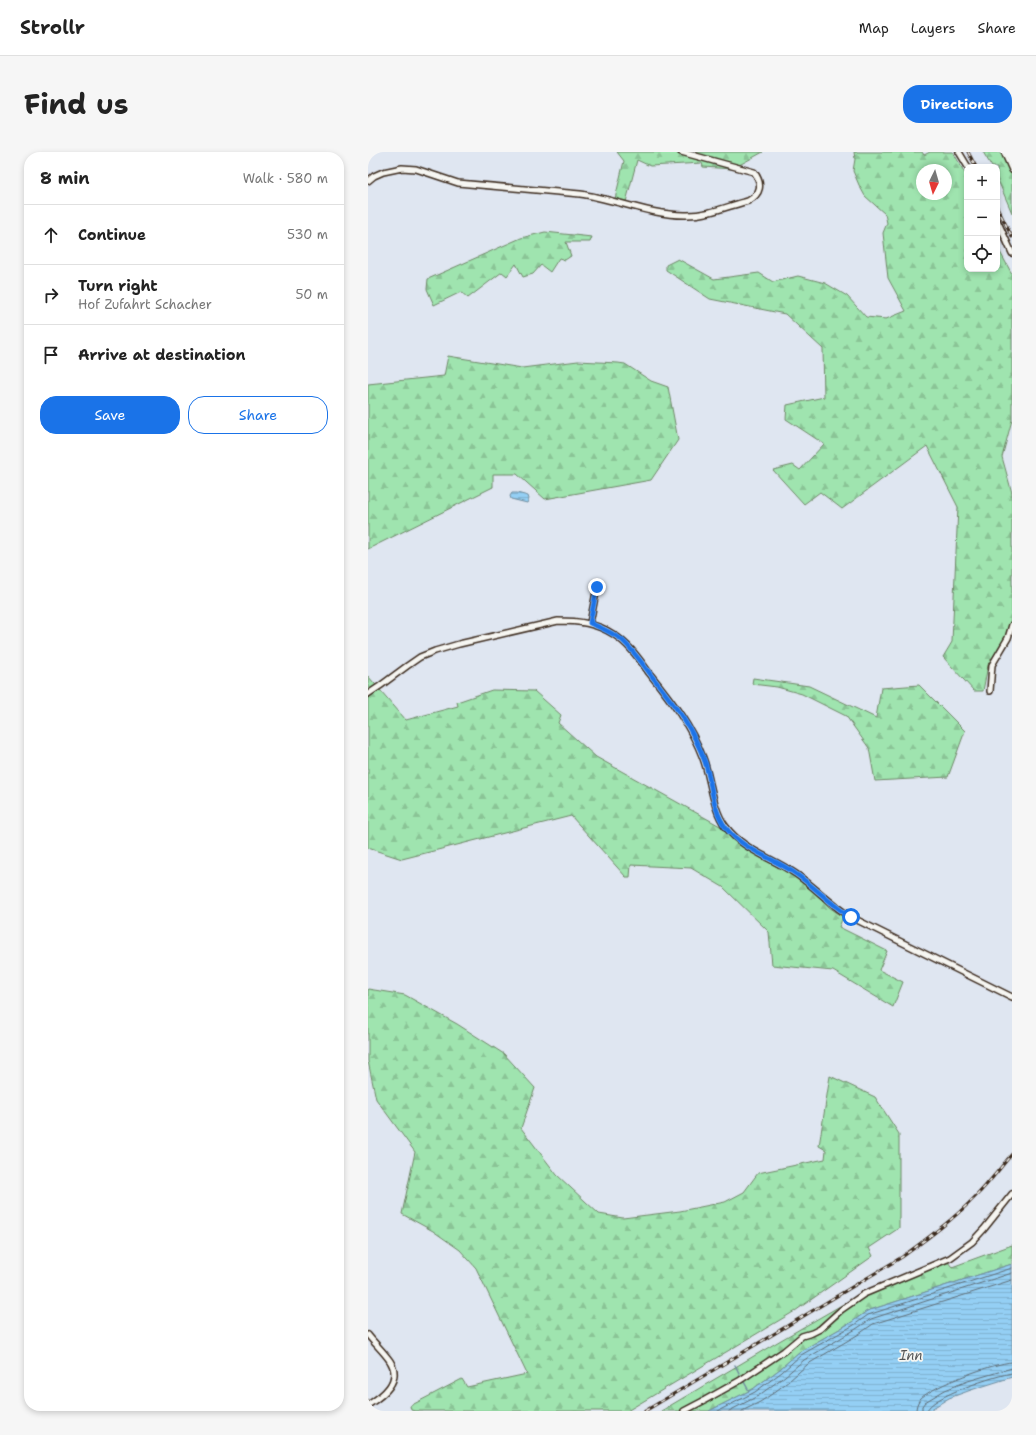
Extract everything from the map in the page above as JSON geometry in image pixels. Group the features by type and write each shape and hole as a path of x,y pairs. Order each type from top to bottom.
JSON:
{"street":[{"path":"368,181 374,176 393,169 410,168 458,183 597,196 642,209 686,215 704,213 748,201 754,198 758,192 760,183 754,172 682,152"},
{"path":"959,152 966,164"},
{"path":"1004,152 1012,170"},
{"path":"1000,227 1012,253"},
{"path":"590,623 597,587"},
{"path":"368,694 420,657 435,651 466,642 558,621 590,623 613,634 630,648 687,723 706,764 722,822 743,844 795,873 815,888 831,904 851,917 1012,998"},
{"path":"990,691 992,665 1008,638 1012,625"},
{"path":"684,1411 738,1381 784,1351 802,1336 820,1329 841,1310 864,1294 950,1258 972,1242 1012,1194"},
{"path":"368,1335 390,1360 394,1371 391,1386 380,1397 368,1405"}],"green space":[{"path":"617,152 763,152 732,169 703,167 702,163 650,166 637,160 626,202 615,199 624,161"},
{"path":"854,152 922,152 924,155 930,152 953,152 964,172 964,272 1000,272 1000,252 1012,274 1012,420 1002,457 1012,493 1012,616 1006,637 988,665 983,691 974,691 943,657 952,642 958,507 927,446 842,509 820,492 804,504 773,470 793,465 800,470 824,444 786,419 787,405 824,397 823,349 785,314 710,299 666,270 666,265 678,259 714,279 759,273 773,282 798,276 825,283 847,296 866,317 886,319 906,311 888,278 883,233 887,223 885,214 865,196 853,171 855,159"},
{"path":"983,152 1012,152 1012,213 1000,185 1000,164 990,164"},
{"path":"545,232 592,237 590,242 566,242 571,256 565,260 559,258 550,272 541,265 533,274 523,277 516,264 507,276 502,272 468,298 461,292 434,305 427,289 428,279 521,238"},
{"path":"448,356 522,368 578,361 625,364 651,381 668,387 678,440 651,480 545,499 517,474 493,474 493,487 368,549 368,384 444,376"},
{"path":"368,676 406,720 458,706 457,702 492,690 534,691 561,715 558,723 596,757 720,826 741,846 793,876 812,890 829,907 843,917 839,927 887,951 879,970 903,982 893,1007 833,971 772,965 769,932 723,887 691,868 631,865 630,877 626,877 571,816 402,859 368,848"},
{"path":"753,678 809,686 876,718 881,688 919,685 965,731 948,777 875,781 869,748 846,716 802,694 777,687 752,684"},
{"path":"368,989 405,995 457,1024 504,1054 535,1088 521,1128 557,1175 599,1214 623,1218 680,1211 725,1202 744,1192 758,1173 825,1159 826,1150 819,1146 830,1076 875,1097 899,1134 899,1228 869,1248 873,1256 795,1311 627,1411 411,1410 410,1406 462,1379 467,1387 527,1374 476,1268 460,1250 433,1231 402,1214 415,1152 376,1099 368,1061"},
{"path":"1012,1245 1012,1264 867,1311 852,1322 799,1352 780,1369 753,1389 709,1411 661,1411 866,1291 947,1261 952,1267"}],"water":[{"path":"512,493 528,496 529,499 527,503 511,499 510,496"},
{"name":"Inn","path":"1012,1264 1012,1377 949,1398 928,1411 709,1411 753,1389 780,1369 799,1352 852,1322 867,1311"}],"waterway":[{"path":"735,1365 741,1377"},
{"path":"743,1380 749,1391"}],"railway":[{"path":"968,152 974,164"},
{"path":"1000,213 1012,237"},
{"path":"645,1411 902,1257 959,1213 985,1186 1012,1154"}],"route":[{"path":"597,587 590,623 613,634 630,648 687,723 696,740 708,771 718,811 726,828 743,844 795,873 815,888 831,904 851,917"}]}
